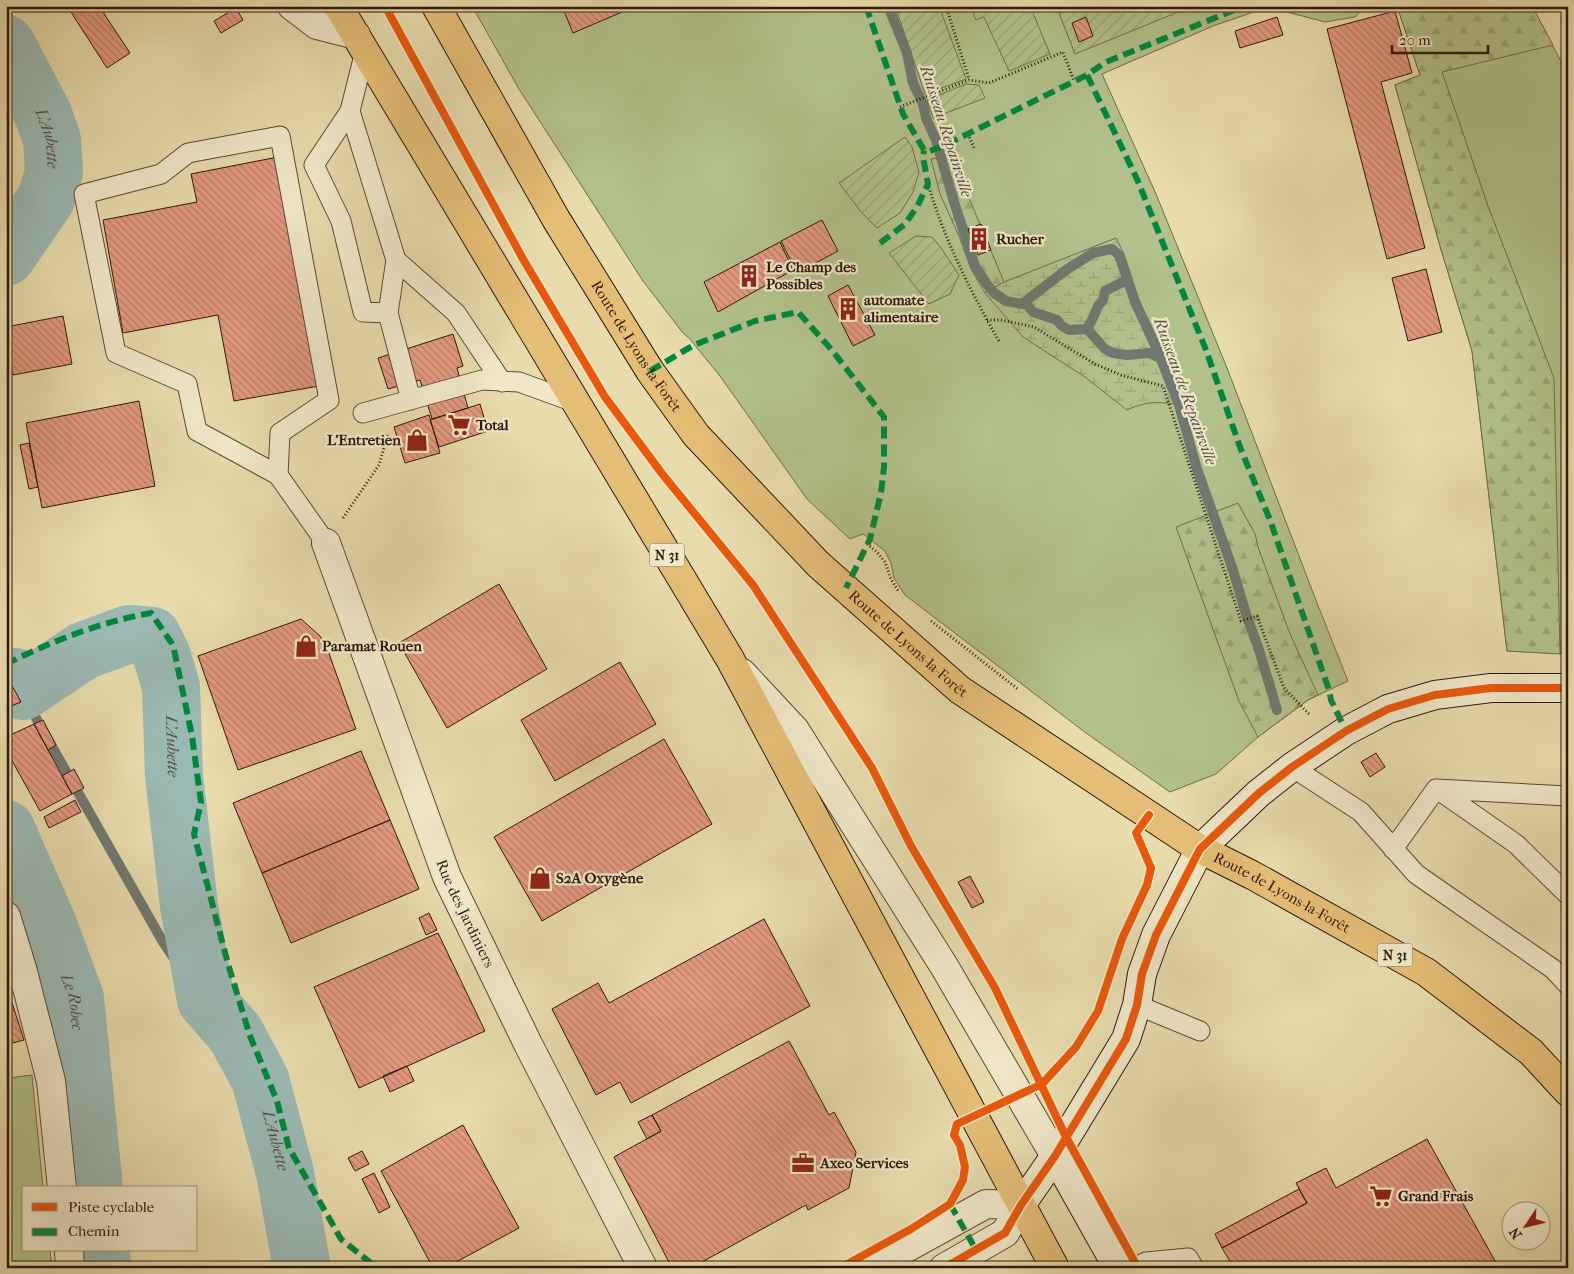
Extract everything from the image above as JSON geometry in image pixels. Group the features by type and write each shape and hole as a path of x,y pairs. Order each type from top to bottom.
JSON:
{"main road":[{"name":"N 31","path":"338,6 730,659 1055,1268"},
{"name":"Route de Lyons-la-Forêt","path":"436,6 556,219 650,371 696,435 818,564 960,690 1200,849 1252,875 1426,972 1531,1052 1568,1092"}],"street":[{"path":"292,6 317,25 360,43"},
{"name":"Rue des Jardiniers","path":"326,543 447,878 528,1044 643,1268"},
{"path":"730,659 795,730 944,966 1118,1268"},
{"path":"944,1268 1005,1234 1021,1205 1055,1156 1126,1039 1137,1005 1142,974 1156,936 1200,849 1259,793 1292,767 1346,731 1388,709 1435,695 1491,688 1568,688"},
{"path":"6,916 22,968 51,1080 62,1186"},
{"path":"870,1268 986,1204 1021,1205"},
{"path":"69,1252 70,1268"}],"lane":[{"path":"360,43 350,111 314,165 341,221 363,312 388,313"},
{"path":"350,111 396,260 388,313 411,400"},
{"path":"278,475 280,433 329,400 280,136 188,153 161,174 84,194 116,353 187,384 197,431 278,475 326,543"},
{"path":"396,260 456,312 502,382"},
{"path":"363,413 482,380 519,382 577,403"},
{"path":"1292,767 1361,812 1416,874 1553,970 1568,985"},
{"path":"1394,849 1436,789"},
{"path":"1436,789 1568,796"},
{"path":"1436,789 1516,844 1568,895"},
{"path":"1137,1005 1200,1031"},
{"path":"1134,1268 1146,1262 1188,1258 1194,1268"}],"path":[{"path":"946,6 969,80"},
{"path":"900,107 969,80 990,83 1063,52 1074,81"},
{"path":"968,134 975,150"},
{"path":"928,184 937,216 1000,343"},
{"path":"987,320 1001,320 1034,326 1095,364 1121,375 1163,386 1241,621 1257,616 1284,688 1309,714"},
{"path":"326,543 379,465 390,427 389,406"},
{"path":"867,544 885,562 891,580 902,599"},
{"path":"927,618 1023,693"}],"green space":[{"path":"472,6 1532,6 1568,75 1568,654 1507,651 1472,351 1440,246 1395,85 1420,75 1398,9 1361,11 1355,17 1325,22 1268,7 1213,26 1102,74 1156,194 1227,368 1348,681 1308,700 1258,737 1216,774 1170,792 1086,733 905,595 894,578 891,563 885,551 863,534 850,539 807,499 720,376 683,333 643,281 519,89"},
{"path":"895,6 939,6 966,79 925,94"},
{"path":"970,6 1030,6 1050,54 1009,71 984,17 976,20"},
{"path":"1076,6 1193,6 1075,54 1059,13"},
{"path":"1392,6 1532,6 1553,45 1442,72 1488,206 1554,378 1560,654 1507,651 1472,351 1440,246 1395,85 1420,75 1398,9 1392,9"},
{"path":"966,84 979,85 985,98 933,118 927,100"},
{"path":"905,137 912,147 919,172 913,192 900,213 877,228 862,213 839,183"},
{"path":"951,155 1004,282 985,293 971,269 959,236 940,194 931,159"},
{"path":"916,236 932,237 959,275 950,294 929,304 889,253"},
{"path":"1116,238 1124,254 1139,300 1163,351 1183,405 1154,403 1127,410 1085,377 1023,337 985,293 1004,282"},
{"path":"1238,503 1255,534 1259,550 1290,634 1318,695 1308,700 1258,737 1239,701 1176,527"},
{"path":"32,1075 43,1186 22,1186 22,1252 50,1252 52,1268 6,1268 6,1080"}],"building":[{"path":"67,6 99,6 130,53 107,68"},
{"path":"562,6 636,6 573,33"},
{"path":"1361,6 1392,6 1392,9 1361,11"},
{"path":"236,8 243,20 221,33 214,21"},
{"path":"1395,11 1412,73 1381,82 1425,248 1387,259 1327,29"},
{"path":"1086,17 1093,36 1079,42 1072,23"},
{"path":"1277,17 1283,35 1240,48 1235,31"},
{"path":"278,157 319,386 234,401 218,315 123,333 103,220 197,202 191,174"},
{"path":"822,220 838,251 797,273 781,241"},
{"name":"Rucher","path":"981,224 991,250 978,255 968,229"},
{"name":"Le Champ des Possibles","path":"780,242 793,270 718,312 704,282"},
{"path":"1426,269 1442,332 1408,341 1392,278"},
{"name":"automate alimentaire","path":"848,285 875,335 853,346 828,296"},
{"path":"63,316 72,364 13,375 6,327"},
{"name":"Total","path":"453,334 463,366 457,368 468,408 432,419 420,380 388,389 378,358"},
{"path":"139,401 155,486 42,508 26,423"},
{"name":"Total","path":"480,404 488,431 439,447 430,420"},
{"name":"L'Entretien","path":"429,415 440,453 405,463 394,427"},
{"path":"29,443 38,487 29,489 20,445"},
{"path":"499,584 547,669 447,728 399,643"},
{"path":"301,619 320,636 327,648 356,729 238,770 198,656"},
{"path":"620,662 656,724 555,781 521,720"},
{"path":"11,684 21,702 6,708 6,686"},
{"path":"43,720 56,745 48,750 34,724"},
{"path":"34,724 72,794 40,811 6,750 6,737"},
{"path":"664,739 712,824 542,921 494,837"},
{"path":"361,751 390,820 262,873 233,803"},
{"path":"1376,753 1385,767 1370,777 1361,762"},
{"path":"74,769 84,788 72,794 62,776"},
{"path":"75,800 81,812 49,828 44,817"},
{"path":"390,820 419,889 291,943 262,873"},
{"path":"970,876 984,902 972,908 958,882"},
{"path":"429,913 437,930 426,935 419,918"},
{"path":"764,919 810,1006 631,1103 620,1082 596,1095 552,1009 598,983 609,1003"},
{"path":"438,933 485,1031 359,1088 314,987"},
{"path":"6,984 24,1040 6,1045"},
{"path":"789,1041 829,1115 834,1112 856,1152 849,1188 808,1210 806,1205 691,1268 672,1268 614,1157 661,1131 652,1115"},
{"path":"407,1066 414,1081 390,1092 383,1076"},
{"path":"652,1115 661,1131 647,1139 638,1122"},
{"path":"463,1125 519,1228 445,1268 433,1268 381,1171"},
{"name":"Grand Frais","path":"1427,1139 1499,1268 1234,1268 1222,1248 1307,1203 1296,1183 1326,1168 1336,1188"},
{"path":"362,1151 369,1164 355,1171 348,1158"},
{"path":"374,1173 390,1207 379,1213 362,1179"},
{"path":"1299,1189 1307,1203 1222,1248 1215,1234"}],"waterway":[{"name":"Ruisseau de Repainville","path":"888,6 907,53 913,83 936,140 975,266 994,293 1006,301 1022,304 1066,270 1093,253 1112,249 1119,255 1135,302 1158,352 1179,405 1197,469 1232,567 1277,710"},
{"name":"L'Aubette","path":"6,44 43,114 52,140 54,172 46,199 6,257"},
{"path":"1087,329 1103,300 1105,291 1127,280"},
{"path":"1025,302 1033,312 1057,320 1069,330 1087,329 1105,349 1113,353 1127,355 1149,353 1160,358"},
{"name":"L'Aubette","path":"15,677 23,691 83,651 129,634 152,636 162,656 171,687 174,776 189,906 206,1000 235,1033 260,1079 285,1173 302,1268"},
{"name":"L'Aubette","path":"23,691 38,722 163,942 191,984 206,1000"},
{"name":"Le Robec","path":"6,829 48,925 75,998 94,1186"},
{"name":"Le Robec","path":"101,1252 102,1268"}],"railway":[{"path":"1564,6 1568,15"}],"marked path":[{"path":"866,6 903,114 924,150 930,151 1087,75 1106,62 1244,6"},
{"path":"1087,75 1137,179 1206,350 1240,447 1270,520 1331,700 1346,731"},
{"path":"880,243 904,225 917,207 928,184 923,157 924,150"},
{"path":"650,371 694,345 755,321 798,312 831,349 884,417 884,467 881,493 870,539 846,588"},
{"path":"6,664 77,633 114,621 151,613 173,645 192,736 201,802 194,834 228,964 250,1036 277,1101 289,1148 341,1239 372,1264 373,1268"},
{"path":"950,1204 976,1250"}],"cycle path":[{"path":"385,6 523,259 605,397 663,475 753,585 872,768 911,846 995,988 1066,1137 1138,1268"},
{"path":"944,1268 1005,1233 1021,1205 1055,1156 1126,1039 1137,1005 1142,974 1156,935 1200,849 1259,793 1292,767 1346,731 1388,709 1435,695 1491,688 1568,688"},
{"path":"840,1268 911,1229 950,1204 963,1180 965,1167 960,1145 954,1135 957,1124 1042,1084 1076,1047 1098,1011 1122,939 1147,885 1151,868 1136,833 1149,815"}],"place":[{"name":"Rucher","path":"979,239"},
{"name":"Le Champ des Possibles","path":"749,276"},
{"name":"automate alimentaire","path":"848,309"},
{"name":"Total","path":"459,425"},
{"name":"L'Entretien","path":"417,440"},
{"name":"Paramat Rouen","path":"306,646"},
{"name":"S2A Oxygène","path":"540,878"},
{"name":"Axeo Services","path":"803,1163"},
{"name":"Grand Frais","path":"1381,1196"}],"water label":[{"name":"Ruisseau Repainville","path":"947,131"}]}
